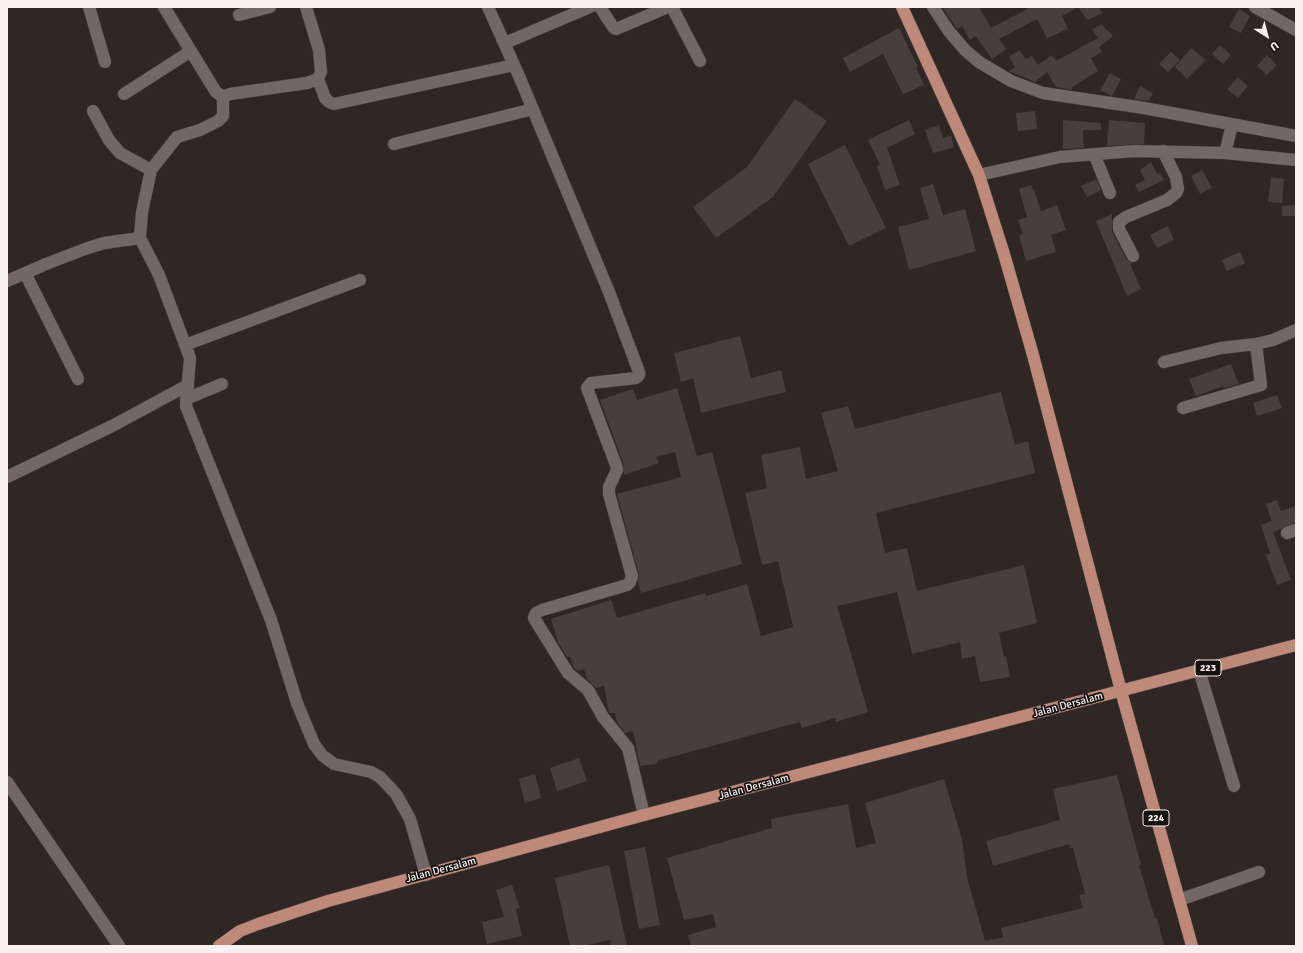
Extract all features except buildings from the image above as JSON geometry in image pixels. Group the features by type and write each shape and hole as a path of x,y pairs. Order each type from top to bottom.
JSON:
{"main road":[{"path":"902,7 978,175 1004,254 1033,355 1120,691"},
{"name":"Jalan Dersalam","path":"219,946 240,931 285,914 644,815 1296,645"},
{"name":"224","path":"1120,691 1192,946"}],"street":[{"path":"89,7 105,62"},
{"path":"164,7 216,92 224,97"},
{"path":"238,15 270,7"},
{"path":"306,7 319,50 321,72 318,79 325,98 334,104 514,65"},
{"path":"488,7 498,32 505,43 606,284 639,372 639,375 636,378 591,383 587,388 616,465 617,470 609,487 609,494 632,576 630,582 627,585 542,610 534,616 568,673 588,690 603,717 628,748 644,815"},
{"path":"505,43 590,7"},
{"path":"600,7 615,29 619,29 646,14 668,7"},
{"path":"672,7 700,61"},
{"path":"933,7 948,30 965,50 996,73 1024,87 1043,93 1144,108 1231,131 1296,136"},
{"path":"1255,7 1296,30"},
{"path":"124,94 191,51"},
{"path":"224,97 230,94 307,83 318,79"},
{"path":"224,97 223,116 218,121 200,130 177,137 151,170 142,212 140,238 158,275 190,358 186,406 271,620 297,703 314,744 322,755 334,764 371,772 380,777 396,794 410,819 426,875"},
{"path":"394,144 532,108"},
{"path":"93,110 108,140 120,153 151,170"},
{"path":"1226,153 1231,131"},
{"path":"978,175 1060,157 1094,154 1163,151 1226,153 1296,160"},
{"path":"1133,256 1119,229 1119,222 1126,217 1166,200 1176,193 1178,188 1176,177 1163,151"},
{"path":"1094,154 1110,193"},
{"path":"7,281 104,243 140,238"},
{"path":"25,273 78,379"},
{"path":"185,345 360,280"},
{"path":"1164,362 1221,348 1256,344 1273,340 1296,330"},
{"path":"1183,408 1262,385 1256,344"},
{"path":"186,399 222,384"},
{"path":"7,477 114,425 188,386"},
{"path":"1198,670 1234,786"},
{"path":"7,782 119,946"},
{"path":"1179,900 1259,872"}]}
